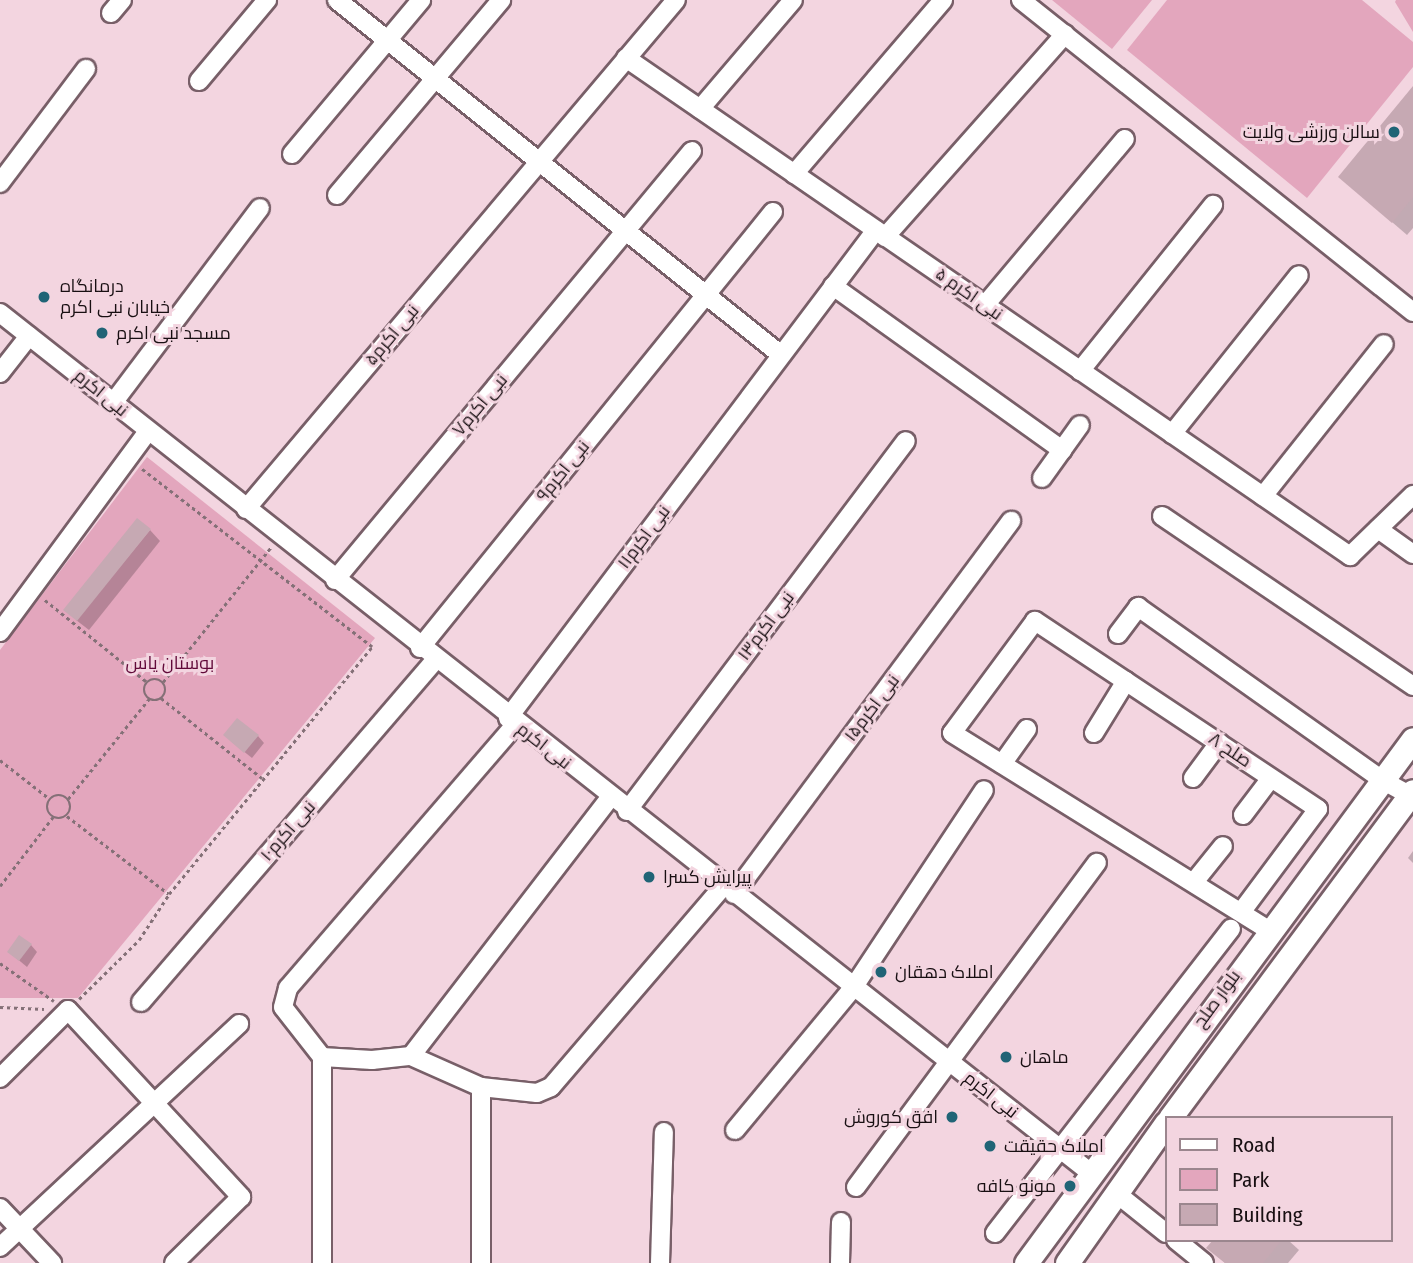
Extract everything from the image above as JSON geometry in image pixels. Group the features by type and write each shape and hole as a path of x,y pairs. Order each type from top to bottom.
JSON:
{"main road":[{"name":"بلوار صلح","path":"1026,1263 1269,930 1413,739"},
{"name":"بلوار صلح","path":"1171,1116 1412,794"},
{"path":"1067,1263 1164,1125"}],"street":[{"path":"199,81 267,0"},
{"path":"337,0 781,355"},
{"path":"292,154 421,0"},
{"path":"337,195 501,0"},
{"path":"538,161 676,0"},
{"path":"700,110 793,0"},
{"path":"794,174 943,0"},
{"path":"1021,0 1413,312"},
{"name":"نبی اکرم۱۱","path":"322,1057 284,1007 288,988 512,721 833,286 1065,34"},
{"name":"نبی اکرم ۵","path":"626,58 1350,556 1413,495"},
{"path":"0,183 86,69"},
{"path":"985,305 1125,139"},
{"name":"نبی اکرم۷","path":"335,580 692,151"},
{"name":"نبی اکرم۵","path":"246,509 538,161"},
{"path":"1080,371 1213,205"},
{"path":"113,403 260,208"},
{"name":"نبی اکرم۹","path":"420,648 773,212"},
{"path":"1172,434 1299,275"},
{"path":"833,286 1062,450"},
{"name":"نبی اکرم","path":"0,313 512,721 1092,1174"},
{"path":"0,373 29,337"},
{"path":"1263,496 1384,344"},
{"path":"1042,478 1080,425"},
{"path":"0,632 148,432"},
{"name":"نبی اکرم۱۳","path":"627,811 906,442"},
{"path":"1163,516 1413,686"},
{"name":"نبی اکرم۱۵","path":"481,1087 537,1093 551,1087 729,890 1011,521"},
{"path":"1378,529 1413,554"},
{"path":"1118,634 1138,607 1382,780 1412,794"},
{"name":"۸ صلح","path":"1002,764 952,733 1035,621 1318,809 1242,911"},
{"name":"نبی اکرم۱۰","path":"141,1002 435,660"},
{"path":"1094,733 1126,681"},
{"path":"1027,729 1002,764 1269,930"},
{"path":"1193,778 1219,743"},
{"path":"1243,815 1271,778"},
{"path":"735,1130 853,988 984,790"},
{"path":"411,1056 610,798"},
{"path":"1195,882 1223,846"},
{"path":"856,1187 951,1064 1097,863"},
{"path":"995,1233 1231,929"},
{"path":"0,1078 68,1010 153,1105 241,1196 174,1263"},
{"path":"0,1247 239,1024"},
{"path":"322,1263 322,1057 372,1060 411,1056 481,1087 481,1263"},
{"path":"660,1263 664,1132"},
{"path":"1116,1193 1164,1231"},
{"path":"0,1208 52,1263"},
{"path":"840,1263 841,1222"},
{"path":"1179,1242 1205,1263"}],"path":[{"path":"0,1007 68,1010 139,940 169,894 372,647 262,558 128,459"},
{"path":"163,682 280,536"},
{"path":"32,589 147,682 163,682"},
{"path":"147,682 144,689 149,699"},
{"path":"67,816 68,799 149,699 161,698 167,692 163,682"},
{"path":"161,698 263,779"},
{"path":"0,760 50,799"},
{"path":"52,817 47,806 50,799 57,795 68,799"},
{"path":"0,886 52,817 67,816 169,894"},
{"path":"0,963 68,1010"}],"green space":[{"path":"1052,0 1152,0 1112,49"},
{"path":"1167,0 1362,0 1413,42 1413,67 1307,198 1127,50"},
{"path":"1413,0 1413,32 1395,2"},
{"name":"بوستان یاس","path":"147,457 375,638 78,998 0,998 0,650"}],"building":[{"name":"سالن ورزشی ولایت","path":"1413,86 1413,197 1392,223 1338,177"},
{"path":"137,518 151,529 77,621 63,610"},
{"path":"237,718 259,735 244,753 223,735"},
{"path":"19,935 32,944 19,961 7,952"},
{"path":"1211,1242 1280,1242 1263,1263 1225,1263 1206,1248"}],"place":[{"name":"سالن ورزشی ولایت","path":"1394,132"},
{"name":"درمانگاه خیابان نبی اکرم","path":"44,297"},
{"name":"مسجد نبی اکرم","path":"102,333"},
{"name":"پیرایش کسرا","path":"649,877"},
{"name":"املاک دهقان","path":"881,972"},
{"name":"ماهان","path":"1006,1057"},
{"name":"افق کوروش","path":"952,1117"},
{"name":"املاک حقیقت","path":"990,1146"},
{"name":"مونو کافه","path":"1070,1186"}]}
